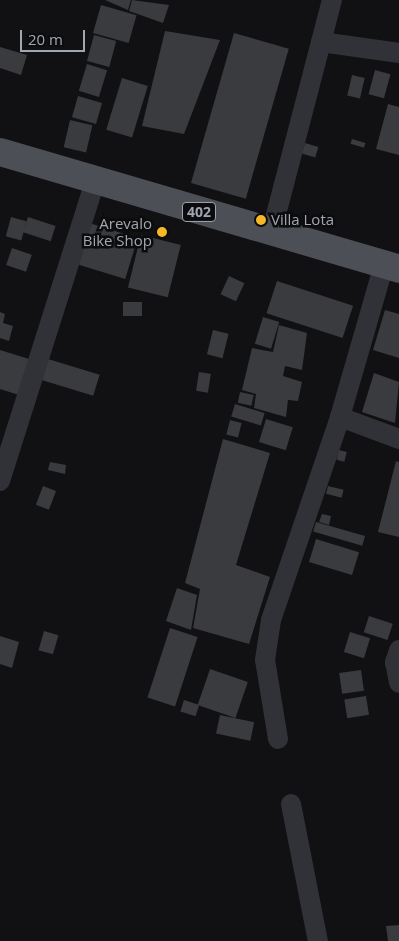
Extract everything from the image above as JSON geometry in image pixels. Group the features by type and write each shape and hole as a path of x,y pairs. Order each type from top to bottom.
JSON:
{"main road":[{"name":"402","path":"0,152 271,234 391,267"}],"street":[{"path":"271,234 332,0"},
{"path":"321,42 399,53"},
{"path":"0,481 95,180"},
{"path":"278,739 266,642 391,267"},
{"path":"340,417 399,439"},
{"path":"399,650 395,662 399,683"},
{"path":"291,804 318,941"}],"building":[{"path":"105,0 131,0 128,10"},
{"path":"132,0 169,5 163,23 129,11"},
{"path":"101,5 137,15 129,43 93,33"},
{"path":"165,31 220,40 184,134 142,126"},
{"path":"234,33 289,49 246,199 191,183"},
{"path":"94,35 116,41 109,67 87,61"},
{"path":"0,47 27,55 21,75 0,68"},
{"path":"87,64 107,70 99,97 79,91"},
{"path":"375,70 390,74 384,98 369,94"},
{"path":"352,75 365,78 360,98 347,95"},
{"path":"122,78 148,86 132,138 106,130"},
{"path":"78,96 102,103 96,124 72,117"},
{"path":"388,104 399,107 399,155 376,149"},
{"path":"70,120 92,125 86,152 64,147"},
{"path":"352,139 365,143 364,148 351,144"},
{"path":"305,143 318,147 315,158 302,154"},
{"path":"11,217 26,221 21,240 6,236"},
{"path":"28,217 56,226 51,241 23,232"},
{"path":"89,223 138,238 125,279 76,264"},
{"path":"141,235 181,245 168,297 128,287"},
{"path":"12,248 32,255 26,272 6,265"},
{"path":"229,276 244,283 236,301 221,294"},
{"path":"277,281 353,306 343,338 266,313"},
{"path":"123,302 142,302 142,316 123,316"},
{"path":"385,310 399,314 399,358 373,350"},
{"path":"0,312 5,314 3,323 13,326 9,341 0,338"},
{"path":"263,317 279,322 271,349 255,344"},
{"path":"279,325 307,333 302,370 285,366 283,376 302,382 298,401 288,400 286,417 254,408 256,394 242,390 252,348 273,352"},
{"path":"213,330 229,334 222,358 207,354"},
{"path":"0,350 29,359 19,395 0,389"},
{"path":"48,359 100,375 93,396 42,380"},
{"path":"199,372 211,374 208,393 196,391"},
{"path":"374,373 399,382 395,423 362,412"},
{"path":"240,392 254,395 251,406 238,403"},
{"path":"235,404 265,413 261,425 231,416"},
{"path":"266,419 293,427 286,450 259,442"},
{"path":"230,420 242,423 238,437 226,435"},
{"path":"223,439 270,453 236,565 270,577 249,644 193,628 200,589 185,583"},
{"path":"339,450 347,452 344,462 337,460"},
{"path":"396,461 399,462 399,537 378,532"},
{"path":"50,462 66,465 65,474 48,470"},
{"path":"43,486 56,491 49,510 36,505"},
{"path":"328,486 344,490 342,498 326,494"},
{"path":"322,514 331,516 329,525 319,522"},
{"path":"316,522 365,536 362,546 313,532"},
{"path":"316,539 359,552 352,575 309,562"},
{"path":"177,588 197,595 191,630 166,621"},
{"path":"369,616 393,624 388,640 364,632"},
{"path":"170,628 198,637 175,706 147,697"},
{"path":"44,631 58,635 53,654 38,650"},
{"path":"350,632 370,638 364,658 344,652"},
{"path":"0,636 19,642 12,668 0,664"},
{"path":"210,669 248,682 235,718 198,705"},
{"path":"361,670 364,691 342,694 339,673"},
{"path":"366,696 369,715 347,718 344,699"},
{"path":"184,700 199,705 196,716 180,711"},
{"path":"220,715 254,722 250,741 216,734"},
{"path":"399,925 399,941 388,941 386,926"}],"place":[{"name":"Villa Lota","path":"261,220"},
{"name":"Arevalo Bike Shop","path":"162,232"}]}
